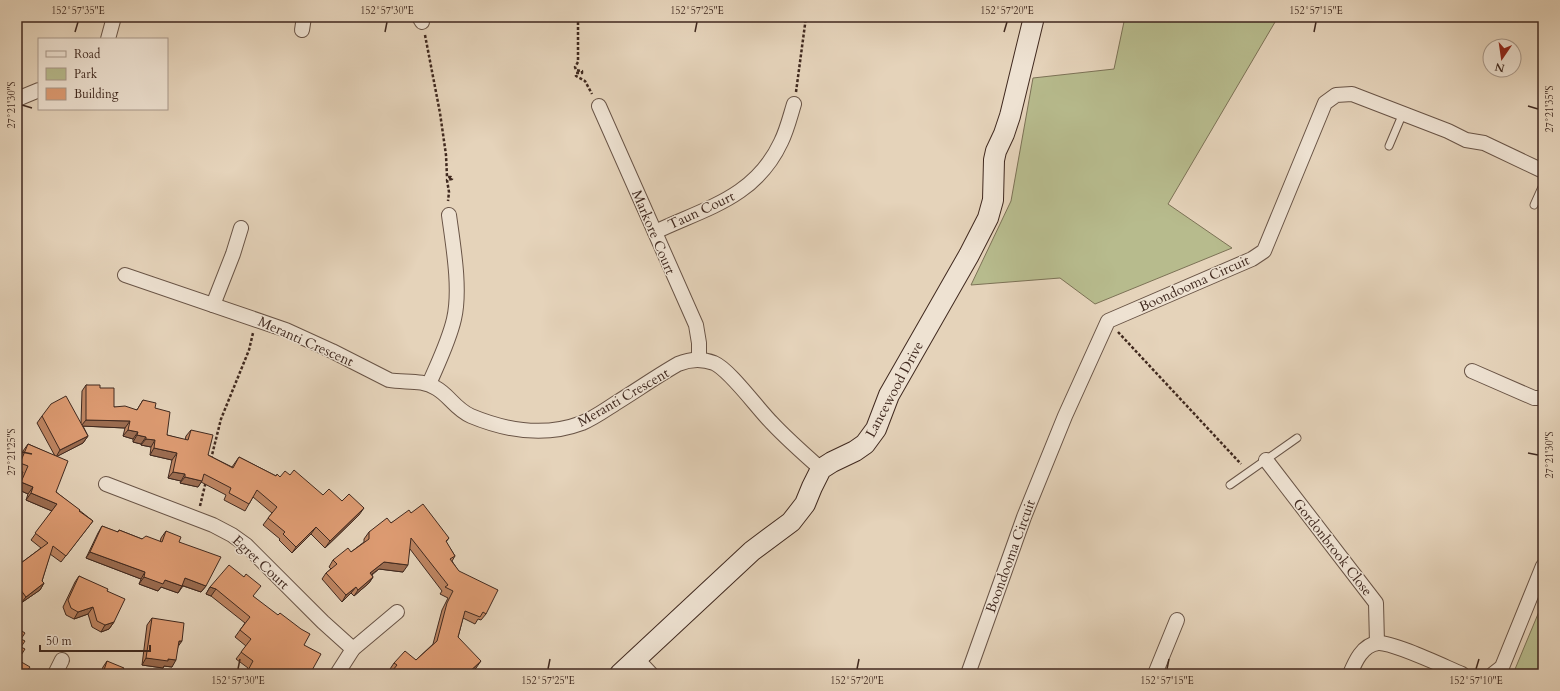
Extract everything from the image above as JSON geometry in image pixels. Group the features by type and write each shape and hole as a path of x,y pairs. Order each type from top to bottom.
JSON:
{"street":[{"path":"108,38 114,17"},
{"name":"Lancewood Drive","path":"620,674 752,551 791,522 806,504 812,487 821,470 832,462 855,451 871,437 876,429 888,395 969,255 988,218 993,200 994,160 996,151 1010,116 1034,17"},
{"path":"17,100 38,90"},
{"name":"Boondooma Circuit","path":"968,674 1024,516 1065,416 1108,321 1252,259 1264,251 1325,104 1336,95 1352,94 1448,130 1466,140 1484,143 1543,171"},
{"name":"Taun Court","path":"655,232 719,204 743,190 753,182 768,164 781,142 794,104"},
{"name":"Markore Court","path":"599,106 696,326 699,343 699,360"},
{"path":"429,384 450,333 456,304 455,264 448,215"},
{"path":"213,305 242,228"},
{"name":"Meranti Crescent","path":"126,275 257,319 306,339 389,380 398,382 416,381 429,384 440,390 455,406 469,415 507,428 525,431 556,430 584,422 678,364 692,360 699,360 714,364 727,372 771,423 821,470"},
{"path":"1472,371 1534,398 1543,398"},
{"name":"Gordonbrook Close","path":"1266,460 1376,603 1377,643"},
{"name":"Egret Court","path":"106,484 196,518 232,535 246,545 323,622 353,649"},
{"path":"1493,674 1502,667 1543,566"},
{"path":"337,674 353,649 397,612"},
{"path":"1155,674 1177,620"},
{"path":"1350,674 1355,662 1364,649 1377,643 1397,647 1462,674"},
{"path":"637,659 651,674"},
{"path":"55,674 62,660"}],"lane":[{"path":"1389,146 1403,112"},
{"path":"1534,205 1543,185"},
{"path":"1230,485 1297,438"}],"path":[{"path":"578,17 578,62 575,67 576,70 582,71 582,73 576,73 576,76 586,81 599,106"},
{"path":"794,104 798,84 806,17"},
{"path":"420,20 440,113 447,161 446,177 452,177 452,179 447,180 449,192 448,215"},
{"path":"211,460 220,423 249,350 257,319"},
{"path":"1108,321 1248,472"},
{"path":"196,518 200,509 208,474"},
{"path":"1538,674 1543,664"}],"green space":[{"path":"1125,17 1278,17 1168,204 1232,248 1095,304 1060,278 971,285 1011,201 1033,78 1114,69"},
{"path":"1543,602 1543,674 1513,674"}],"building":[{"path":"86,385 100,385 100,388 114,388 114,407 125,406 137,410 143,400 156,403 155,408 170,412 167,435 188,440 191,430 213,435 208,455 233,468 239,457 276,476 277,474 280,477 285,471 290,475 294,470 323,495 329,489 342,501 349,494 364,508 330,541 316,527 296,547 283,534 285,532 268,518 277,507 257,490 249,504 229,493 231,488 204,474 202,481 185,477 185,474 173,472 177,453 154,448 155,440 146,439 146,437 137,435 138,432 128,430 130,421 86,420"},
{"path":"66,396 88,436 60,450 42,416 51,404"},
{"path":"28,444 68,461 56,492 93,521 66,556 53,546 42,581 44,583 26,597 17,585 17,566 48,543 35,533 57,504 31,493 33,487 21,482 28,466 20,463"},
{"path":"423,504 449,538 446,541 455,556 450,559 459,571 498,590 486,614 483,612 480,617 465,611 458,637 481,661 467,674 459,674 457,672 453,674 391,674 397,665 394,663 405,651 416,660 437,641 447,603 453,591 445,587 448,585 411,538 408,565 384,562 370,573 373,577 358,590 356,587 346,595 326,573 337,564 333,560 348,548 351,552 369,539 369,532 387,518 391,523 409,510 411,513"},
{"path":"102,526 118,532 119,530 142,539 146,536 162,542 166,531 181,537 179,542 221,557 206,586 185,578 182,586 165,580 163,584 144,577 145,572 90,552"},
{"path":"229,565 244,577 246,574 261,586 253,596 278,615 280,613 310,634 304,645 321,654 310,674 246,674 253,661 241,652 251,639 240,630 250,617 216,589 210,587"},
{"path":"79,576 108,589 107,591 125,599 114,622 105,625 97,621 93,607 78,612 71,608 68,600"},
{"path":"152,618 184,623 182,641 179,641 176,660 168,659 168,661 146,658"},
{"path":"17,628 25,633 21,639 25,641 21,647 25,649 18,660 30,667 25,674 17,674"},
{"path":"107,661 124,668 121,674 101,674 103,673"}]}
